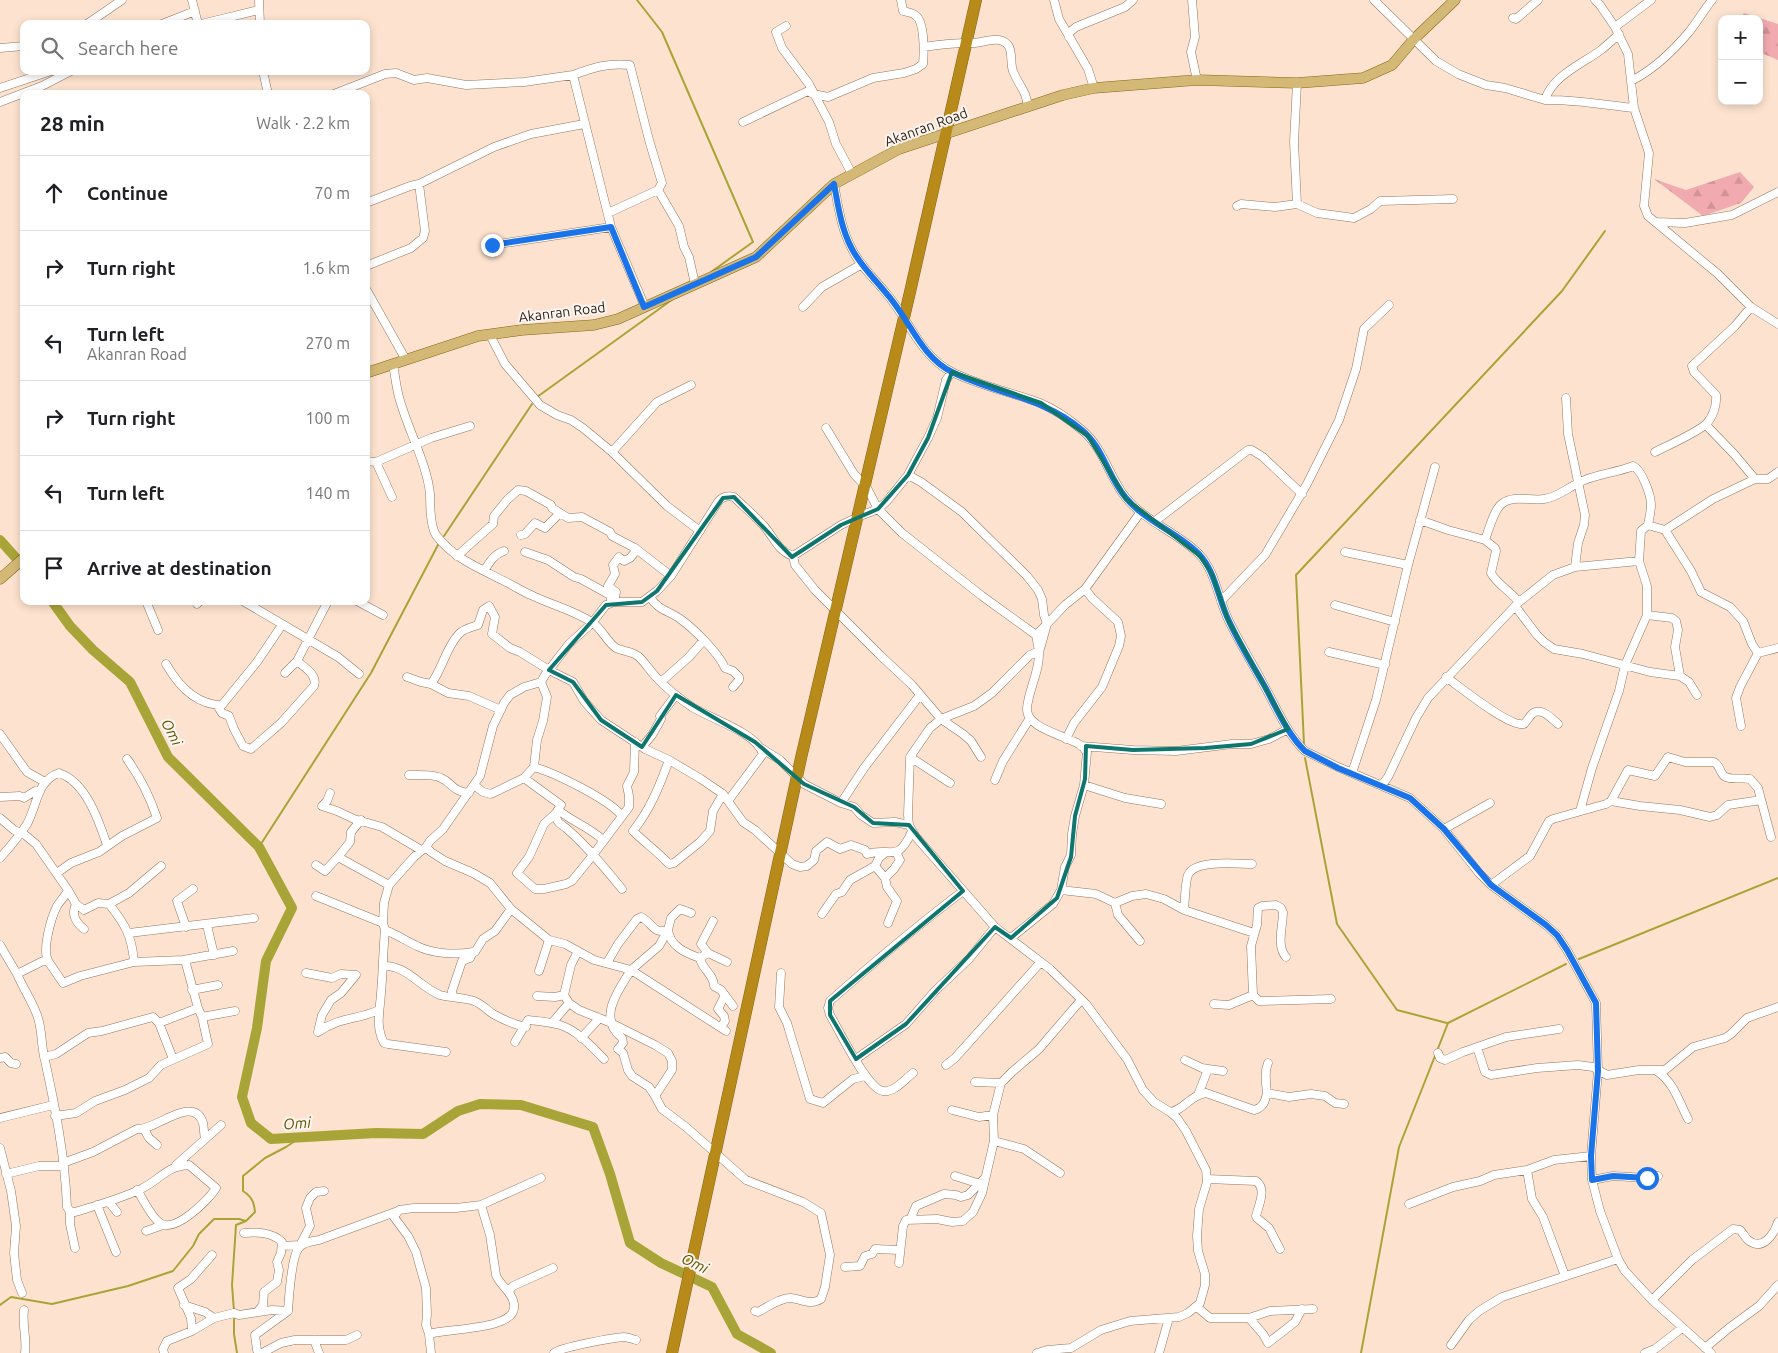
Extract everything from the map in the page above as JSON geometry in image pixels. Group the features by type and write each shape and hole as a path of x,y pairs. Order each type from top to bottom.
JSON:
{"highway":[{"path":"672,1353 801,758 913,283 976,0"}],"main road":[{"name":"Akanran Road","path":"370,372 478,336 522,330 594,325 618,319 756,257 834,184 899,149 1063,95 1094,88 1197,80 1297,83 1363,78 1392,65 1414,39 1455,0"},
{"path":"0,579 20,562"}],"street":[{"path":"93,20 122,0"},
{"path":"192,0 198,20"},
{"path":"259,0 260,20"},
{"path":"743,122 808,90 813,94 828,97 873,78 916,69 924,64 924,47 919,19 915,14 903,11 901,0"},
{"path":"1054,0 1059,19 1078,49 1088,69 1094,88"},
{"path":"1192,0 1195,37 1191,52 1197,80"},
{"path":"1374,0 1436,61 1458,74 1486,85 1505,88 1545,100 1568,99 1598,105 1634,108"},
{"path":"1513,18 1516,19 1538,0"},
{"path":"1595,0 1617,31 1628,54 1634,108 1648,153 1644,206 1648,216 1718,274 1751,307 1778,324"},
{"path":"1545,100 1551,87 1561,77 1602,49 1617,31 1651,0"},
{"path":"1631,81 1643,75 1664,58 1690,32 1712,0"},
{"path":"1069,37 1070,32 1076,27 1125,7 1129,1"},
{"path":"217,20 259,10"},
{"path":"172,20 194,11"},
{"path":"786,26 776,32 777,37 782,48 809,84 830,122 836,144 852,174"},
{"path":"924,47 948,43 980,43 988,40 1000,40 1007,44 1010,50 1010,61 1013,71 1027,96 1028,107"},
{"path":"0,48 20,46"},
{"path":"344,90 385,74 396,73 414,80 427,78 466,85 524,82 573,74 614,63 630,65 662,183 658,190 608,214"},
{"path":"573,74 611,227 644,307"},
{"path":"0,88 39,75"},
{"path":"32,90 64,75"},
{"path":"264,75 267,90"},
{"path":"1297,83 1294,142 1297,204"},
{"path":"0,102 20,94"},
{"path":"370,202 419,184 494,147 531,134 584,124"},
{"path":"370,264 410,248 424,238 425,231 419,184"},
{"path":"834,184 850,246 862,264 887,293 925,350 941,365 952,372 983,385 1040,404 1082,429 1094,443 1117,487 1126,499 1140,513 1185,542 1200,556 1212,574 1228,620 1288,729 1305,751 1410,798 1444,829 1491,885 1557,935 1585,980 1596,1003 1598,1071 1591,1156 1592,1180 1600,1211 1618,1259 1625,1271 1652,1300 1706,1349"},
{"path":"658,190 679,226 684,247 690,257 695,284"},
{"path":"1656,222 1685,223 1732,215 1778,192"},
{"path":"1238,206 1241,204 1276,207 1297,204 1317,213 1354,218 1371,209 1380,201 1453,199"},
{"path":"492,245 611,227"},
{"path":"803,307 822,287 862,264"},
{"path":"370,297 406,360"},
{"path":"1221,600 1265,555 1302,494 1339,420 1356,369 1364,329 1389,304"},
{"path":"1655,452 1706,425 1712,416 1716,395 1700,379 1692,366 1735,326 1751,307"},
{"path":"490,335 506,364 540,404 557,415 572,420 612,452 667,506 700,530"},
{"path":"392,364 399,397 428,485 433,527 436,535 457,556 530,595 575,613 592,623 616,647 639,656 661,682 676,695 703,713 723,721 780,760 804,784 841,803 854,807 861,815 873,823 895,822 910,828 995,926 1050,969 1094,1013 1127,1059 1143,1090 1154,1102 1170,1112 1186,1131 1206,1170 1207,1179 1199,1209 1197,1243 1205,1285 1204,1294 1197,1306 1179,1317 1130,1322 1101,1330 1071,1348 1047,1350 1037,1353"},
{"path":"794,556 841,525 878,509 908,475 937,418 946,380 952,372"},
{"path":"612,452 657,402 691,385"},
{"path":"1566,398 1568,434 1585,515 1578,543 1575,567"},
{"path":"1706,425 1755,479"},
{"path":"370,461 376,462 415,445 470,426"},
{"path":"826,428 854,474 867,488 878,509 902,533 982,596 1036,634 1039,662 1027,709 1030,718 1046,730 1082,746 1176,751 1232,744 1251,744 1269,739 1288,729"},
{"path":"1154,522 1248,450 1252,450 1263,457 1302,494"},
{"path":"376,462 392,497"},
{"path":"1485,540 1496,510 1509,499 1546,499 1565,492 1578,483 1635,466 1650,496 1651,506 1648,525 1641,531 1639,561 1646,586 1647,615 1626,665 1580,811"},
{"path":"1352,773 1376,700 1408,565 1435,467"},
{"path":"1665,530 1712,499 1755,479 1768,479 1778,472"},
{"path":"431,684 442,668 449,649 460,632 478,625 482,610 489,606 495,618 492,634 510,648 573,682 584,701 601,720 642,747 669,760 723,794 743,822 755,830 792,864 807,866 814,860 816,851 826,842 840,848 853,845 865,850 867,854 872,852 896,852 906,845 910,828 908,790 910,757 930,728 941,718 974,706 992,693 1030,655 1039,651 1047,624 1042,599 1038,590 1027,576 962,512 921,482 908,475"},
{"path":"457,556 493,524 494,516 518,490 534,495 568,518 582,517 610,532 612,536 633,547 671,576"},
{"path":"446,1052 384,1043 378,1028 383,966 384,903 389,885 452,818 480,776 493,726 510,695 524,687 542,682 569,644 592,623 606,605 614,602 642,602 650,597 671,576 719,500 730,496 734,498 765,526 774,542 794,556"},
{"path":"521,535 525,534 535,523 545,528 560,513"},
{"path":"1036,634 1065,605 1086,589 1140,513"},
{"path":"1420,520 1485,540 1495,548 1491,573 1506,587 1537,635 1554,649 1650,672 1680,676 1689,682 1697,695"},
{"path":"1648,525 1665,530 1691,570 1701,592 1730,606 1743,621 1758,654"},
{"path":"614,602 616,592 608,586 615,574 613,564 619,557 624,561 630,558 636,551 633,547"},
{"path":"484,571 490,561 498,553 504,551"},
{"path":"525,552 548,560 574,577 610,595 611,600 614,602"},
{"path":"1346,552 1408,565"},
{"path":"794,556 796,565 815,590 880,656 912,685 941,718 963,734 981,757"},
{"path":"1382,785 1388,777 1416,718 1428,698 1517,604 1553,575 1575,567 1639,561"},
{"path":"1066,739 1074,723 1102,687 1119,646 1121,636 1118,622 1092,598 1086,589"},
{"path":"650,597 655,605 679,618 720,658 725,668 733,671 740,677 740,680 733,686"},
{"path":"148,605 158,630"},
{"path":"250,605 344,661 359,674"},
{"path":"285,673 297,661 326,605"},
{"path":"364,605 383,615"},
{"path":"1335,605 1395,622"},
{"path":"1647,615 1672,618 1676,621 1678,630 1675,647 1680,676"},
{"path":"166,664 172,675 192,695 205,703 222,705 258,662 282,625"},
{"path":"661,682 689,657 703,641"},
{"path":"1741,726 1736,698 1740,687 1758,654 1778,648"},
{"path":"1329,652 1385,665"},
{"path":"217,705 222,713 229,716 243,746 251,749 282,723 314,686 314,677 297,661"},
{"path":"406,677 431,684 448,693 469,696 501,710"},
{"path":"1446,677 1491,710 1518,725 1524,724 1536,711 1547,714 1558,724"},
{"path":"474,785 482,792 491,794 524,778 534,767 537,740 543,721 547,697 542,682"},
{"path":"642,747 652,735 661,719 660,716 676,695"},
{"path":"841,803 864,768 920,695"},
{"path":"995,780 1003,761 1030,718"},
{"path":"0,734 27,772 45,782"},
{"path":"557,812 544,824 529,857 517,873 535,889 544,889 572,881 629,807 630,796 627,786 634,772 635,742"},
{"path":"1011,938 1053,904 1061,890 1065,867 1071,855 1075,816 1084,785 1087,752 1082,746"},
{"path":"728,801 763,754 761,748"},
{"path":"1491,885 1530,856 1549,821 1612,801 1628,770 1655,776 1666,758 1670,756 1685,762 1714,762 1718,764 1724,775 1728,778 1745,778 1756,784 1771,837"},
{"path":"910,757 950,783"},
{"path":"57,873 71,863 99,852 107,845 157,818 147,791 127,758"},
{"path":"669,760 662,781 645,814 633,831 669,864 674,864 710,831 713,811 723,794"},
{"path":"534,767 548,771 590,794 604,799 617,809 622,816"},
{"path":"0,858 28,822 39,792 45,782 51,775 59,773 74,781 85,794 98,819 107,845"},
{"path":"409,774 441,777 461,792 469,793"},
{"path":"524,778 560,804 556,817 559,823 577,838 622,889"},
{"path":"1084,785 1125,798 1162,804"},
{"path":"0,797 20,796 26,798 35,791 39,792"},
{"path":"330,793 327,801 322,806 337,810 354,819 382,827 445,861 466,869 490,883 511,909 548,940 565,944 594,960 631,970 723,1029 724,1016 718,1009 725,995"},
{"path":"1612,801 1680,810 1710,817 1718,815 1728,805 1761,800"},
{"path":"1444,829 1490,803"},
{"path":"557,812 580,826 586,826 604,840"},
{"path":"0,818 14,830 25,835 36,844 76,904 84,910 98,903 109,904 129,893 161,866"},
{"path":"316,865 325,871 350,842 351,832 360,820"},
{"path":"884,878 900,860 896,852"},
{"path":"822,914 836,894 842,892 850,880 875,866 879,858 885,853"},
{"path":"338,857 389,885"},
{"path":"1184,910 1188,874 1192,870 1215,864 1252,864"},
{"path":"875,866 897,901 888,924"},
{"path":"186,927 177,901 193,889"},
{"path":"68,890 62,898 53,918 46,945 46,958 63,982 134,962 185,960 233,951"},
{"path":"1061,890 1096,894 1115,903 1132,896 1146,894 1164,899 1184,910 1254,933"},
{"path":"913,1073 890,1090 883,1091 877,1088 865,1076 830,1015 828,1008 830,1002 916,927 963,891"},
{"path":"316,896 384,927 424,949 454,954 473,952"},
{"path":"1115,903 1118,915 1140,941"},
{"path":"76,904 73,912 74,916 79,926 84,929"},
{"path":"109,904 118,914 129,933 133,944 134,962"},
{"path":"1286,957 1281,945 1283,912 1280,906 1262,906 1258,908 1257,925 1250,946 1253,995 1259,1001 1266,1002 1332,999"},
{"path":"453,996 452,991 462,961 470,958 483,939 495,931 511,909"},
{"path":"691,913 680,909 671,918 668,930 659,946 631,970 614,1000 609,1022 613,1032 622,1038 623,1043 618,1049 623,1053 628,1070 632,1076 649,1087 662,1109 686,1127 746,1180 803,1202 821,1213 830,1255 825,1287 821,1299 815,1303 809,1303 790,1298 781,1300 758,1312 755,1311"},
{"path":"607,963 618,944 637,919 641,917 645,919 659,931 668,930"},
{"path":"129,933 254,918"},
{"path":"713,922 702,944 708,953 727,962"},
{"path":"207,925 214,955"},
{"path":"856,1059 906,1024 935,991 969,959 995,926"},
{"path":"668,930 672,942 690,955 700,958 708,953"},
{"path":"539,971 548,940"},
{"path":"0,945 38,1016 44,1057 52,1087 55,1116 61,1138 67,1207 70,1211 70,1224 75,1248"},
{"path":"578,951 571,965 564,995 569,1003 579,1010 609,1022 668,1053 672,1061 672,1070 655,1096"},
{"path":"700,958 701,964 714,979 714,986 721,990 733,1006"},
{"path":"55,1116 76,1113 95,1101 125,1090 149,1078 158,1066 208,1044 185,960"},
{"path":"17,974 43,961 48,961"},
{"path":"0,964 10,962"},
{"path":"946,1065 955,1058 1040,963"},
{"path":"383,966 400,969 408,973 418,983 442,995 481,1004 495,1015 526,1027"},
{"path":"306,973 332,978 341,974 356,975 331,1000 322,1015 318,1032 334,1022 372,1014 379,1010"},
{"path":"781,973 780,1007 787,1023 810,1099 823,1103 853,1079 865,1076"},
{"path":"192,990 218,985"},
{"path":"537,996 555,997 564,995"},
{"path":"1214,1004 1229,1005 1253,995"},
{"path":"899,1263 902,1226 906,1220 962,1221 974,1212 982,1193 994,1141 993,1115 1001,1083 1039,1048 1081,1000"},
{"path":"552,1023 569,1003"},
{"path":"1477,1047 1484,1069 1489,1075 1531,1068 1573,1065 1590,1066 1607,1075 1639,1070 1657,1071 1669,1069 1693,1047 1725,1038 1747,1018 1778,1007"},
{"path":"159,1022 198,1008"},
{"path":"202,1017 234,1011"},
{"path":"44,1057 56,1054 88,1033 102,1031 153,1016 159,1022 173,1059"},
{"path":"581,1038 597,1021 597,1017"},
{"path":"515,1042 526,1027 528,1020 552,1023 561,1025 581,1038 604,1059"},
{"path":"1438,1054 1440,1058 1445,1060 1506,1037 1559,1029"},
{"path":"0,1058 5,1057 10,1063 16,1064"},
{"path":"1186,1060 1202,1068 1222,1071"},
{"path":"1170,1112 1175,1112 1189,1099 1206,1093 1254,1110 1259,1109 1267,1093 1266,1067 1268,1063"},
{"path":"1198,1095 1208,1069"},
{"path":"1657,1071 1672,1084 1688,1119"},
{"path":"975,1082 1001,1083"},
{"path":"1267,1093 1289,1097 1312,1094 1325,1096 1334,1103 1344,1104"},
{"path":"0,1118 53,1105"},
{"path":"952,1110 979,1117 993,1115"},
{"path":"4,1171 63,1164 82,1157 138,1129 144,1130 170,1116 189,1111 198,1114 203,1122 205,1139"},
{"path":"70,1211 75,1212 97,1206 137,1190 174,1166 221,1125"},
{"path":"144,1130 157,1145"},
{"path":"994,1141 1024,1149 1060,1173"},
{"path":"0,1148 4,1171 12,1191 16,1226 14,1253 17,1280 22,1293"},
{"path":"1409,1204 1494,1175 1526,1170 1554,1160 1591,1156"},
{"path":"146,1231 163,1225 171,1225 192,1213 211,1197 216,1188 189,1165 174,1166"},
{"path":"1526,1170 1532,1199 1543,1217 1565,1276"},
{"path":"955,1176 980,1184"},
{"path":"910,1220 916,1206 944,1194 961,1197 968,1195 986,1176"},
{"path":"1592,1180 1613,1176 1647,1178 1658,1176"},
{"path":"282,1246 300,1246 399,1210 481,1205 541,1178"},
{"path":"1207,1179 1256,1181 1260,1184 1262,1191 1256,1216 1269,1228 1280,1249"},
{"path":"137,1190 155,1218 163,1225"},
{"path":"324,1191 316,1192 310,1198 306,1208 310,1226 295,1258 288,1311 255,1335 258,1352 281,1342 295,1340 346,1340 358,1335"},
{"path":"109,1202 117,1212"},
{"path":"429,1334 481,1327 509,1319 514,1313 514,1306 509,1291 498,1281 490,1235 481,1205"},
{"path":"97,1206 116,1252"},
{"path":"399,1210 394,1217 408,1236 416,1252 426,1288 426,1325 431,1353"},
{"path":"1652,1300 1692,1260 1732,1229 1740,1230 1748,1240 1761,1244 1768,1240 1775,1231 1778,1222"},
{"path":"244,1233 266,1234 280,1240 282,1246 277,1262 279,1270 276,1282 264,1292 263,1305 258,1311"},
{"path":"845,1267 860,1266 864,1256 872,1254 875,1249 899,1250"},
{"path":"192,1331 191,1318 178,1288 191,1279 212,1255"},
{"path":"1451,1345 1469,1320 1479,1311 1502,1297 1618,1259"},
{"path":"509,1291 513,1286 554,1268"},
{"path":"1695,1353 1706,1349 1729,1328 1759,1306 1778,1285"},
{"path":"184,1305 205,1312 214,1318"},
{"path":"1197,1306 1210,1318 1249,1318 1270,1311 1313,1309"},
{"path":"1249,1318 1264,1334 1268,1343 1295,1322 1302,1309"},
{"path":"24,1310 23,1322 27,1337 25,1353"},
{"path":"164,1353 163,1349 166,1341 192,1331 214,1318 234,1313 239,1316 258,1311 288,1311"},
{"path":"1160,1353 1169,1318"},
{"path":"1645,1353 1655,1349 1682,1328"},
{"path":"554,1353 559,1349 624,1337 636,1340"},
{"path":"314,1340 319,1353"}],"highlighted area":[{"path":"952,372 1041,403 1088,436 1126,499 1200,556 1212,574 1228,620 1288,729 1251,744 1205,748 1133,750 1086,746 1085,779 1075,816 1071,857 1057,898 1011,938 995,927 906,1024 856,1059 830,1015 830,1001 963,891 909,825 873,823 854,807 804,784 755,742 676,695 642,747 601,720 573,682 549,670 606,605 642,602 657,591 723,498 734,497 792,557 841,525 878,509 908,475 928,438"}],"green space":[{"path":"1763,19 1778,24 1778,60 1763,54"},
{"path":"1740,172 1754,187 1741,203 1703,216 1654,179 1686,190"}],"waterway":[{"path":"637,0 662,32 753,242 711,272"},
{"path":"1304,744 1296,575 1562,291 1605,231"},
{"path":"537,397 673,299"},
{"path":"444,536 532,404"},
{"name":"Omi","path":"0,540 16,558"},
{"path":"259,847 371,673 439,543"},
{"name":"Omi","path":"55,605 70,626 93,650 130,682 168,757 259,847 292,908 266,961 257,1028 242,1097 251,1123 271,1139 376,1133 423,1134 458,1111 480,1104 521,1105 593,1127 610,1174 630,1243 661,1263 712,1287 737,1334 771,1353"},
{"path":"1305,758 1337,924 1397,1010 1447,1023"},
{"path":"1579,959 1778,878"},
{"path":"1361,1353 1399,1147 1448,1023 1566,964"},
{"path":"234,1311 232,1285 236,1225 246,1221 255,1212 252,1200 243,1191 243,1176 265,1158 298,1139"},
{"path":"0,1305 11,1297 52,1304 128,1286 173,1271 193,1246 199,1234 214,1219 239,1219 246,1221"},
{"path":"234,1316 237,1353"}],"route":[{"path":"492,245 611,227 644,307 756,257 834,184 842,223 856,257 887,293 925,350 941,365 952,372 983,385 1040,404 1060,414 1082,429 1094,443 1117,487 1126,499 1140,513 1185,542 1200,556 1212,574 1228,620 1288,729 1301,747 1305,751 1338,768 1410,798 1444,829 1491,885 1557,935 1585,980 1596,1003 1598,1071 1591,1156 1592,1180 1613,1176 1647,1178"}]}
